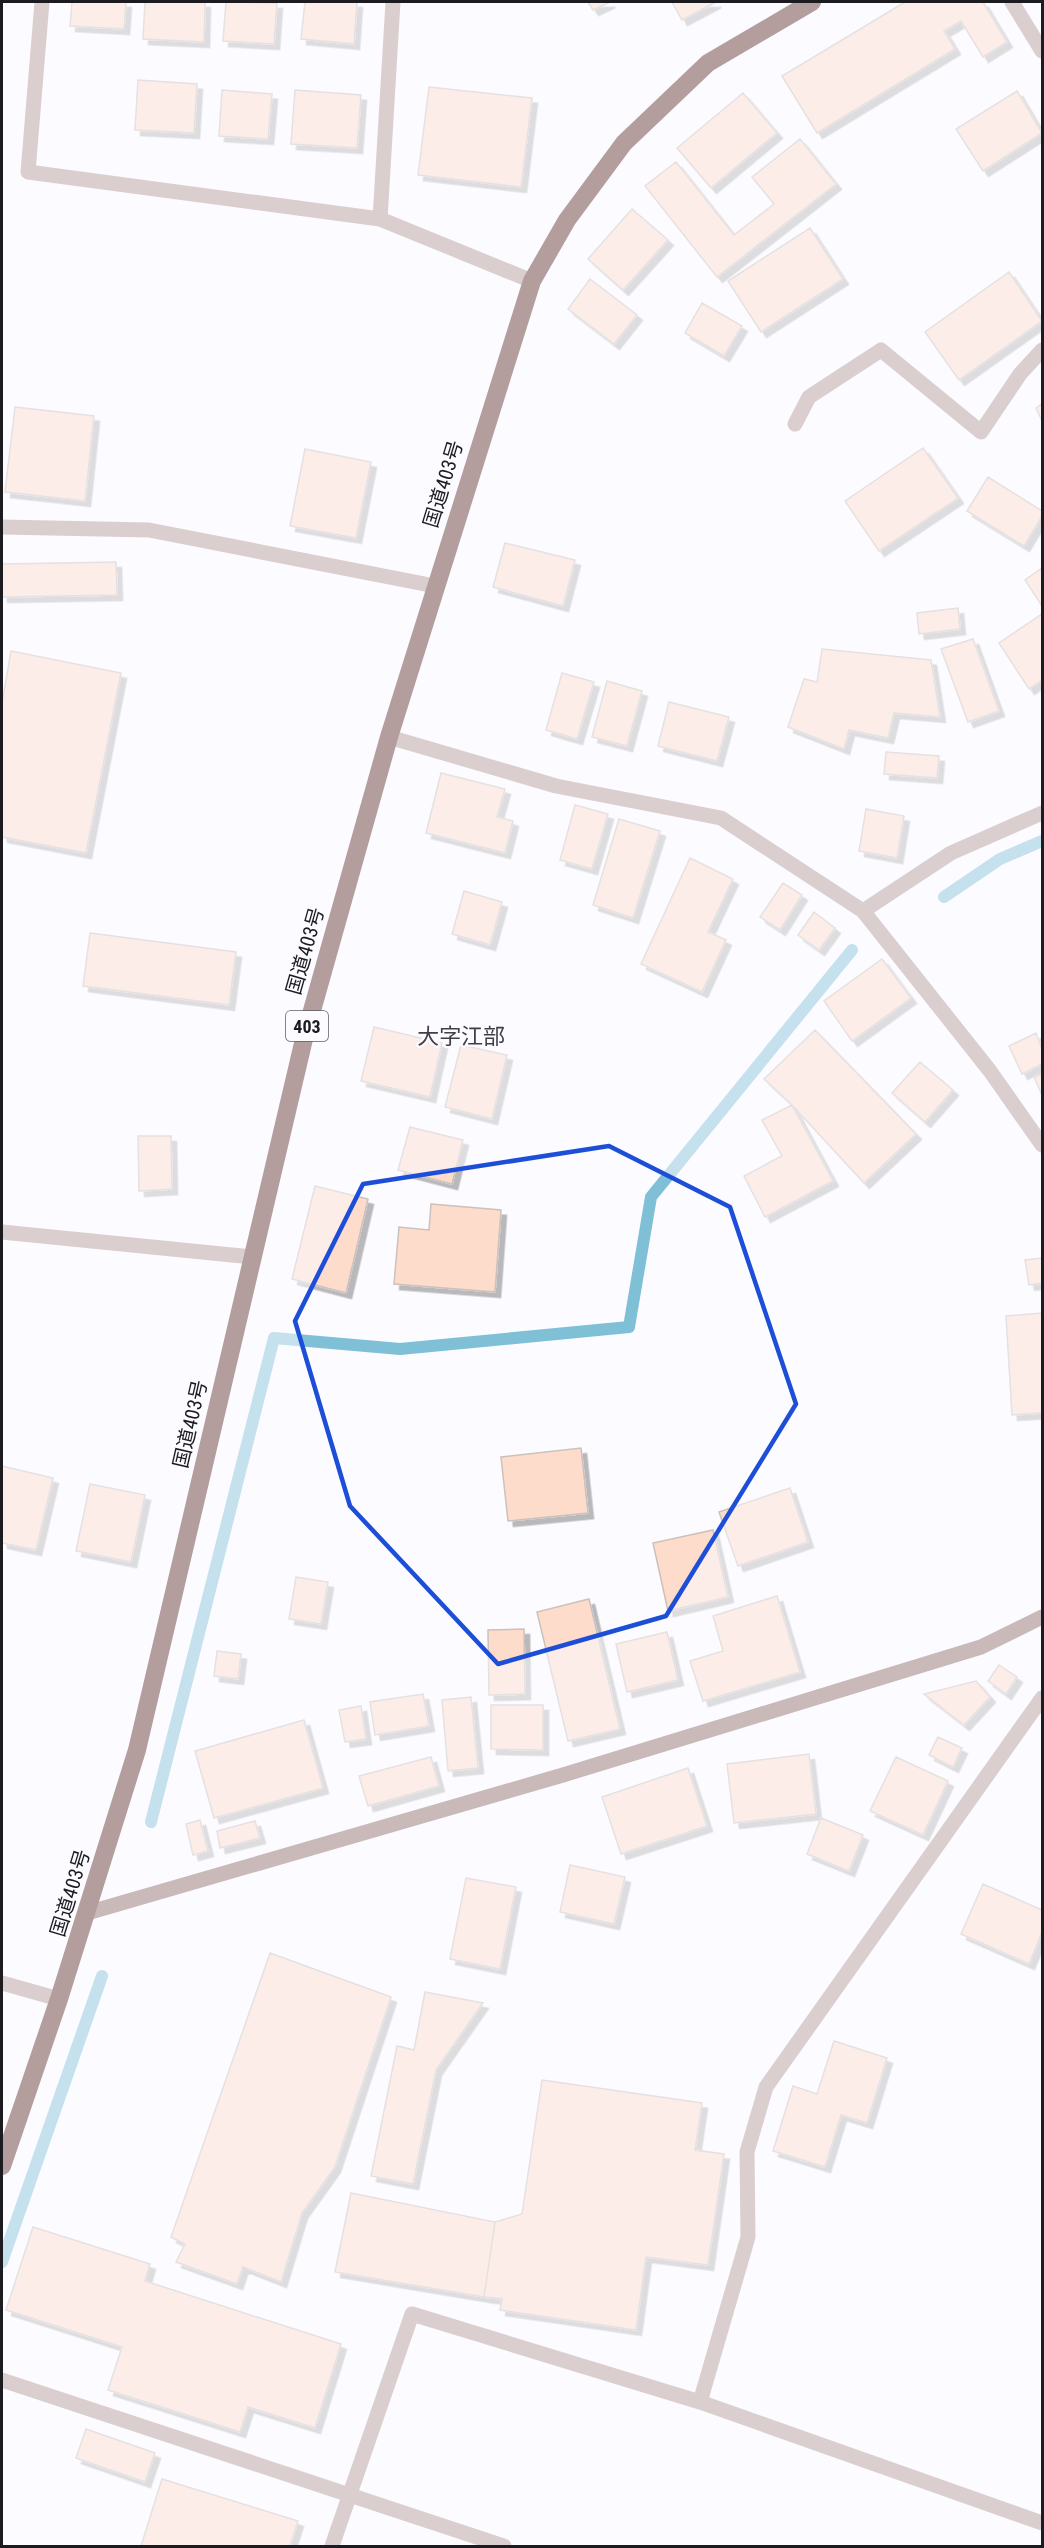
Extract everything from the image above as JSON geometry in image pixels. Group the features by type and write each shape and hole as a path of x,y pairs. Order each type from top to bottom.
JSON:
{"highway":[{"name":"国道403号","path":"2,2166 60,1999 137,1750 304,1039 389,737 532,280 567,220 624,143 708,63 812,2"}],"street":[{"path":"42,2 28,172 380,219 532,280"},
{"path":"380,219 393,2"},
{"path":"1012,2 1042,51"},
{"path":"795,424 809,397 881,350 981,432 1020,374 1042,350"},
{"path":"2,527 149,530 435,586"},
{"path":"389,737 556,786 721,818 863,911 990,1071 1042,1144"},
{"path":"863,911 951,853 1042,813"},
{"path":"2,1232 252,1257"},
{"path":"87,1913 563,1775 981,1647 1042,1617"},
{"path":"700,2402 748,2237 747,2152 766,2088 1042,1698"},
{"path":"2,1983 60,1999"},
{"path":"332,2547 412,2314 700,2402 1042,2523"},
{"path":"2,2380 504,2547"}],"highlighted area":[{"path":"609,1146 730,1207 796,1404 666,1616 498,1664 350,1506 295,1321 363,1184"}],"building":[{"path":"72,2 126,2 124,29 70,26"},
{"path":"145,2 205,2 204,42 143,39"},
{"path":"226,2 277,3 274,44 223,41"},
{"path":"305,2 357,2 354,44 301,39"},
{"path":"588,2 610,2 593,10"},
{"path":"672,2 716,2 682,20"},
{"path":"905,2 983,2 1007,42 983,57 961,21 944,31 955,49 817,133 782,76"},
{"path":"138,80 197,84 194,133 135,130"},
{"path":"429,87 532,98 521,187 418,175"},
{"path":"222,90 272,94 268,139 219,136"},
{"path":"295,90 361,95 357,148 291,144"},
{"path":"1017,91 1042,133 983,171 956,129"},
{"path":"743,93 777,133 711,188 677,148"},
{"path":"800,139 836,184 717,277 645,186 676,162 734,235 774,204 752,177"},
{"path":"632,209 668,240 623,290 588,259"},
{"path":"810,228 843,279 761,332 728,281"},
{"path":"1009,272 1042,321 959,380 925,332"},
{"path":"590,279 637,315 614,344 568,309"},
{"path":"702,303 742,326 724,356 685,333"},
{"path":"1042,404 1042,421 1036,408"},
{"path":"15,407 94,416 85,501 5,492"},
{"path":"923,448 958,498 879,551 845,501"},
{"path":"305,449 371,462 356,538 290,526"},
{"path":"988,477 1042,511 1042,516 1024,546 967,511"},
{"path":"505,543 575,560 563,606 493,587"},
{"path":"116,562 117,595 2,597 2,564"},
{"path":"1042,568 1042,606 1025,580"},
{"path":"958,608 960,629 919,634 917,613"},
{"path":"1042,614 1042,680 1029,689 999,643"},
{"path":"973,639 999,711 968,722 941,649"},
{"path":"822,649 931,660 940,717 894,713 888,738 849,730 844,749 788,727 804,679 817,682"},
{"path":"11,651 121,673 86,853 2,837 2,703"},
{"path":"562,673 594,682 577,739 546,730"},
{"path":"607,681 642,691 627,746 592,737"},
{"path":"669,702 729,717 717,761 658,746"},
{"path":"886,752 939,756 937,778 884,774"},
{"path":"441,773 505,789 497,817 513,821 505,853 426,833"},
{"path":"575,805 608,814 592,869 560,860"},
{"path":"866,809 904,816 897,858 859,851"},
{"path":"619,819 660,831 633,918 593,905"},
{"path":"690,858 733,879 708,932 726,940 702,992 641,964"},
{"path":"783,883 802,895 780,930 760,917"},
{"path":"464,891 502,902 490,945 452,934"},
{"path":"814,912 835,928 819,950 798,935"},
{"path":"90,933 236,952 229,1005 83,986"},
{"path":"882,959 911,998 852,1041 824,1001"},
{"path":"374,1027 442,1043 430,1097 361,1081"},
{"path":"815,1030 916,1134 864,1183 792,1105 764,1079"},
{"path":"1036,1033 1042,1049 1042,1064 1022,1074 1009,1046"},
{"path":"461,1045 507,1055 492,1119 445,1107"},
{"path":"920,1062 953,1090 925,1122 892,1093"},
{"path":"1042,1074 1042,1095 1034,1077"},
{"path":"792,1105 833,1181 765,1217 744,1176 782,1156 762,1120"},
{"path":"410,1127 463,1140 452,1184 398,1170"},
{"path":"138,1136 171,1136 172,1189 139,1191"},
{"path":"315,1186 368,1199 346,1293 292,1279"},
{"path":"431,1204 501,1210 495,1292 394,1284 399,1227 429,1230"},
{"path":"1042,1258 1042,1283 1029,1285 1025,1260"},
{"path":"1042,1313 1042,1413 1012,1415 1006,1316"},
{"path":"581,1448 588,1513 508,1521 501,1457"},
{"path":"2,1466 53,1478 36,1550 2,1543"},
{"path":"90,1484 145,1495 131,1562 76,1551"},
{"path":"790,1488 808,1542 738,1566 719,1512"},
{"path":"713,1530 728,1597 668,1611 653,1543"},
{"path":"296,1577 328,1582 321,1624 289,1619"},
{"path":"777,1596 800,1672 703,1701 690,1661 723,1651 713,1616"},
{"path":"589,1599 620,1729 568,1741 537,1612"},
{"path":"524,1629 525,1694 489,1695 488,1630"},
{"path":"667,1632 678,1680 627,1692 616,1644"},
{"path":"217,1651 241,1654 238,1679 214,1676"},
{"path":"999,1665 1017,1677 1006,1694 988,1681"},
{"path":"976,1681 990,1697 964,1725 924,1694"},
{"path":"423,1694 429,1726 375,1735 370,1702"},
{"path":"471,1697 478,1768 448,1771 442,1700"},
{"path":"491,1705 543,1705 543,1750 491,1749"},
{"path":"361,1706 366,1739 345,1742 339,1710"},
{"path":"304,1720 323,1788 214,1818 195,1751"},
{"path":"938,1737 962,1748 953,1767 929,1755"},
{"path":"809,1754 816,1814 734,1823 727,1764"},
{"path":"431,1757 439,1786 368,1806 359,1776"},
{"path":"896,1757 948,1781 923,1835 870,1811"},
{"path":"688,1768 707,1826 621,1854 602,1797"},
{"path":"821,1818 863,1835 849,1871 807,1854"},
{"path":"200,1820 208,1851 193,1855 186,1824"},
{"path":"255,1821 260,1838 220,1848 217,1831"},
{"path":"570,1865 625,1877 614,1924 560,1912"},
{"path":"466,1878 516,1887 500,1969 450,1959"},
{"path":"983,1884 1042,1910 1042,1932 1029,1964 961,1934"},
{"path":"270,1953 391,1997 335,2167 302,2213 281,2282 243,2267 237,2284 176,2262 185,2244 171,2237"},
{"path":"425,1992 483,2003 436,2070 413,2184 371,2176 397,2046 414,2050"},
{"path":"834,2041 887,2058 867,2123 841,2115 825,2167 773,2151 793,2086 817,2094"},
{"path":"542,2080 702,2103 695,2150 724,2154 708,2265 646,2257 636,2330 500,2310 502,2299 484,2297 495,2222 522,2214"},
{"path":"351,2193 495,2222 484,2297 335,2272"},
{"path":"33,2227 150,2264 145,2281 341,2344 315,2428 248,2407 240,2432 108,2390 122,2347 6,2310"},
{"path":"86,2429 155,2453 145,2482 76,2458"},
{"path":"162,2479 298,2521 290,2546 141,2546"}],"waterway":[{"path":"944,897 1000,859 1042,841"},
{"path":"151,1822 274,1338 400,1349 629,1327 651,1197 852,950"},
{"path":"2,2262 102,1976"}],"district":[{"name":"大字江部","path":"461,1036"}]}
